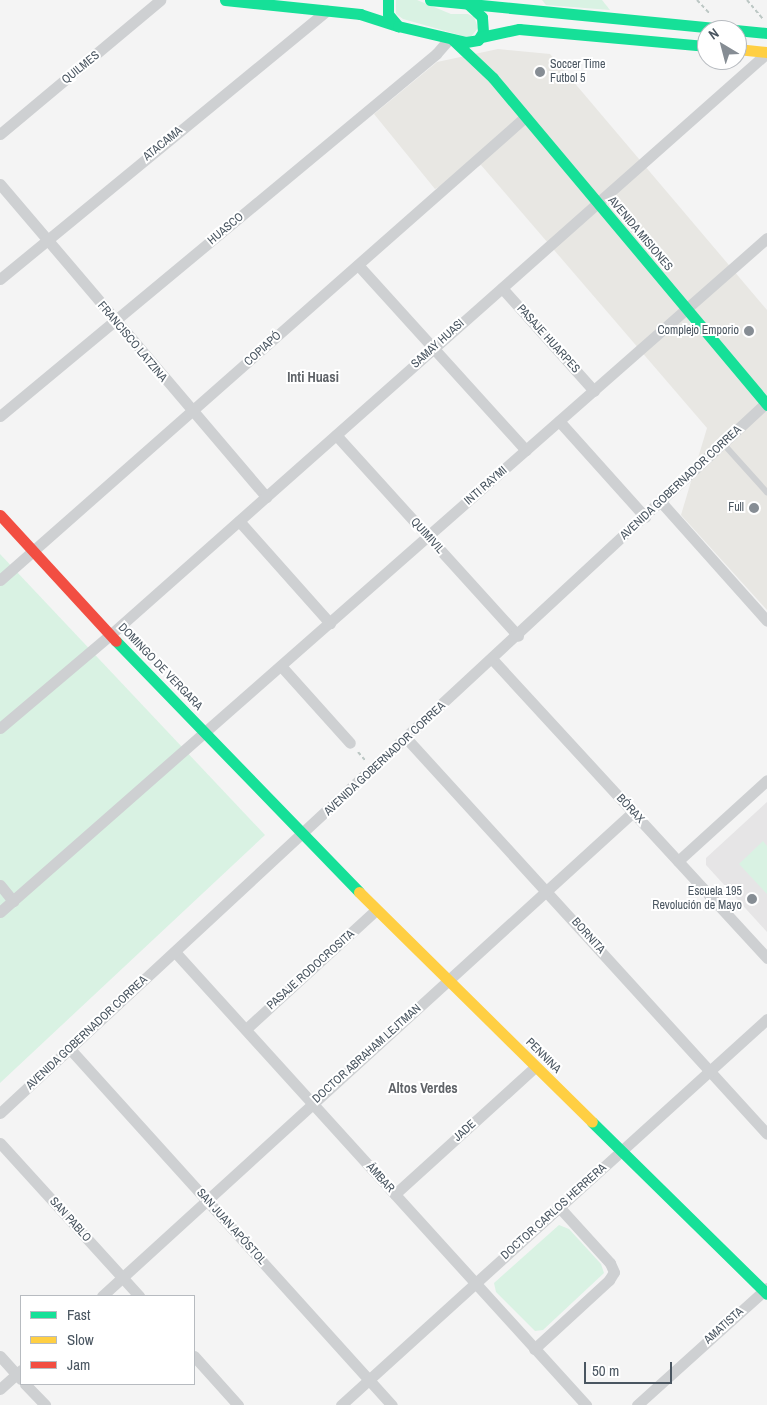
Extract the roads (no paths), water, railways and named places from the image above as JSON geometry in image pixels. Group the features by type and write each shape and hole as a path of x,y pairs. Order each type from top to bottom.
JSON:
{"main road":[{"path":"226,0 370,16 398,26 451,40 471,42 519,29 697,45"},
{"path":"388,0 388,14 398,26"},
{"path":"432,1 767,32"},
{"name":"AVENIDA MISIONES","path":"468,4 482,17 481,51 493,78"},
{"name":"AVENIDA MISIONES","path":"451,40 493,78 524,118 685,310 767,404"},
{"path":"747,50 767,52"},
{"name":"DOMINGO DE VERGARA","path":"0,515 110,635 302,835"},
{"name":"PENNINA","path":"302,835 535,1067 766,1291"}],"street":[{"name":"QUILMES","path":"0,134 160,0"},
{"path":"535,12 536,0"},
{"name":"ATACAMA","path":"0,279 326,10"},
{"name":"HUASCO","path":"0,416 451,40"},
{"name":"SAMAY HUASI","path":"0,728 110,635 767,52"},
{"name":"COPIAPÓ","path":"0,580 524,118"},
{"name":"FRANCISCO LATZINA","path":"0,184 191,413 266,497"},
{"name":"INTI RAYMI","path":"0,912 767,238"},
{"path":"358,265 526,450"},
{"name":"PASAJE HUARPES","path":"502,288 594,391"},
{"name":"AVENIDA GOBERNADOR CORREA","path":"0,1113 493,660 767,404"},
{"path":"559,421 645,517"},
{"name":"QUIMIVIL","path":"336,435 518,636"},
{"path":"661,502 767,621"},
{"path":"239,521 330,622"},
{"name":"BÓRAX","path":"493,660 767,958"},
{"path":"281,666 350,743"},
{"name":"BORNITA","path":"407,739 547,890 767,1134"},
{"path":"678,861 767,780"},
{"name":"DOCTOR ABRAHAM LEJTMAN","path":"103,1295 633,812"},
{"path":"0,885 13,901"},
{"name":"PASAJE RODOCROSITA","path":"246,1029 376,910"},
{"name":"ÁMBAR","path":"175,952 586,1405"},
{"name":"DOCTOR CARLOS HERRERA","path":"341,1405 767,1019"},
{"name":"SAN JUAN APÓSTOL","path":"70,1048 392,1405"},
{"name":"JADE","path":"395,1194 535,1067"},
{"name":"SAN PABLO","path":"0,1143 138,1295"},
{"path":"534,1349 609,1280 614,1272 610,1263 560,1207"},
{"name":"AMATISTA","path":"637,1405 766,1291"},
{"path":"0,1356 20,1374 0,1389"},
{"path":"195,1357 238,1405"},
{"path":"26,1385 45,1405"}],"lane":[{"path":"724,443 767,492"}],"place":[{"name":"Soccer Time Futbol 5","path":"540,72"},
{"name":"Complejo Emporio","path":"749,331"},
{"name":"Full","path":"754,508"},
{"name":"Escuela 195 Revolución de Mayo","path":"752,899"}],"district":[{"name":"Inti Huasi","path":"313,377"},
{"name":"Altos Verdes","path":"423,1088"}]}
